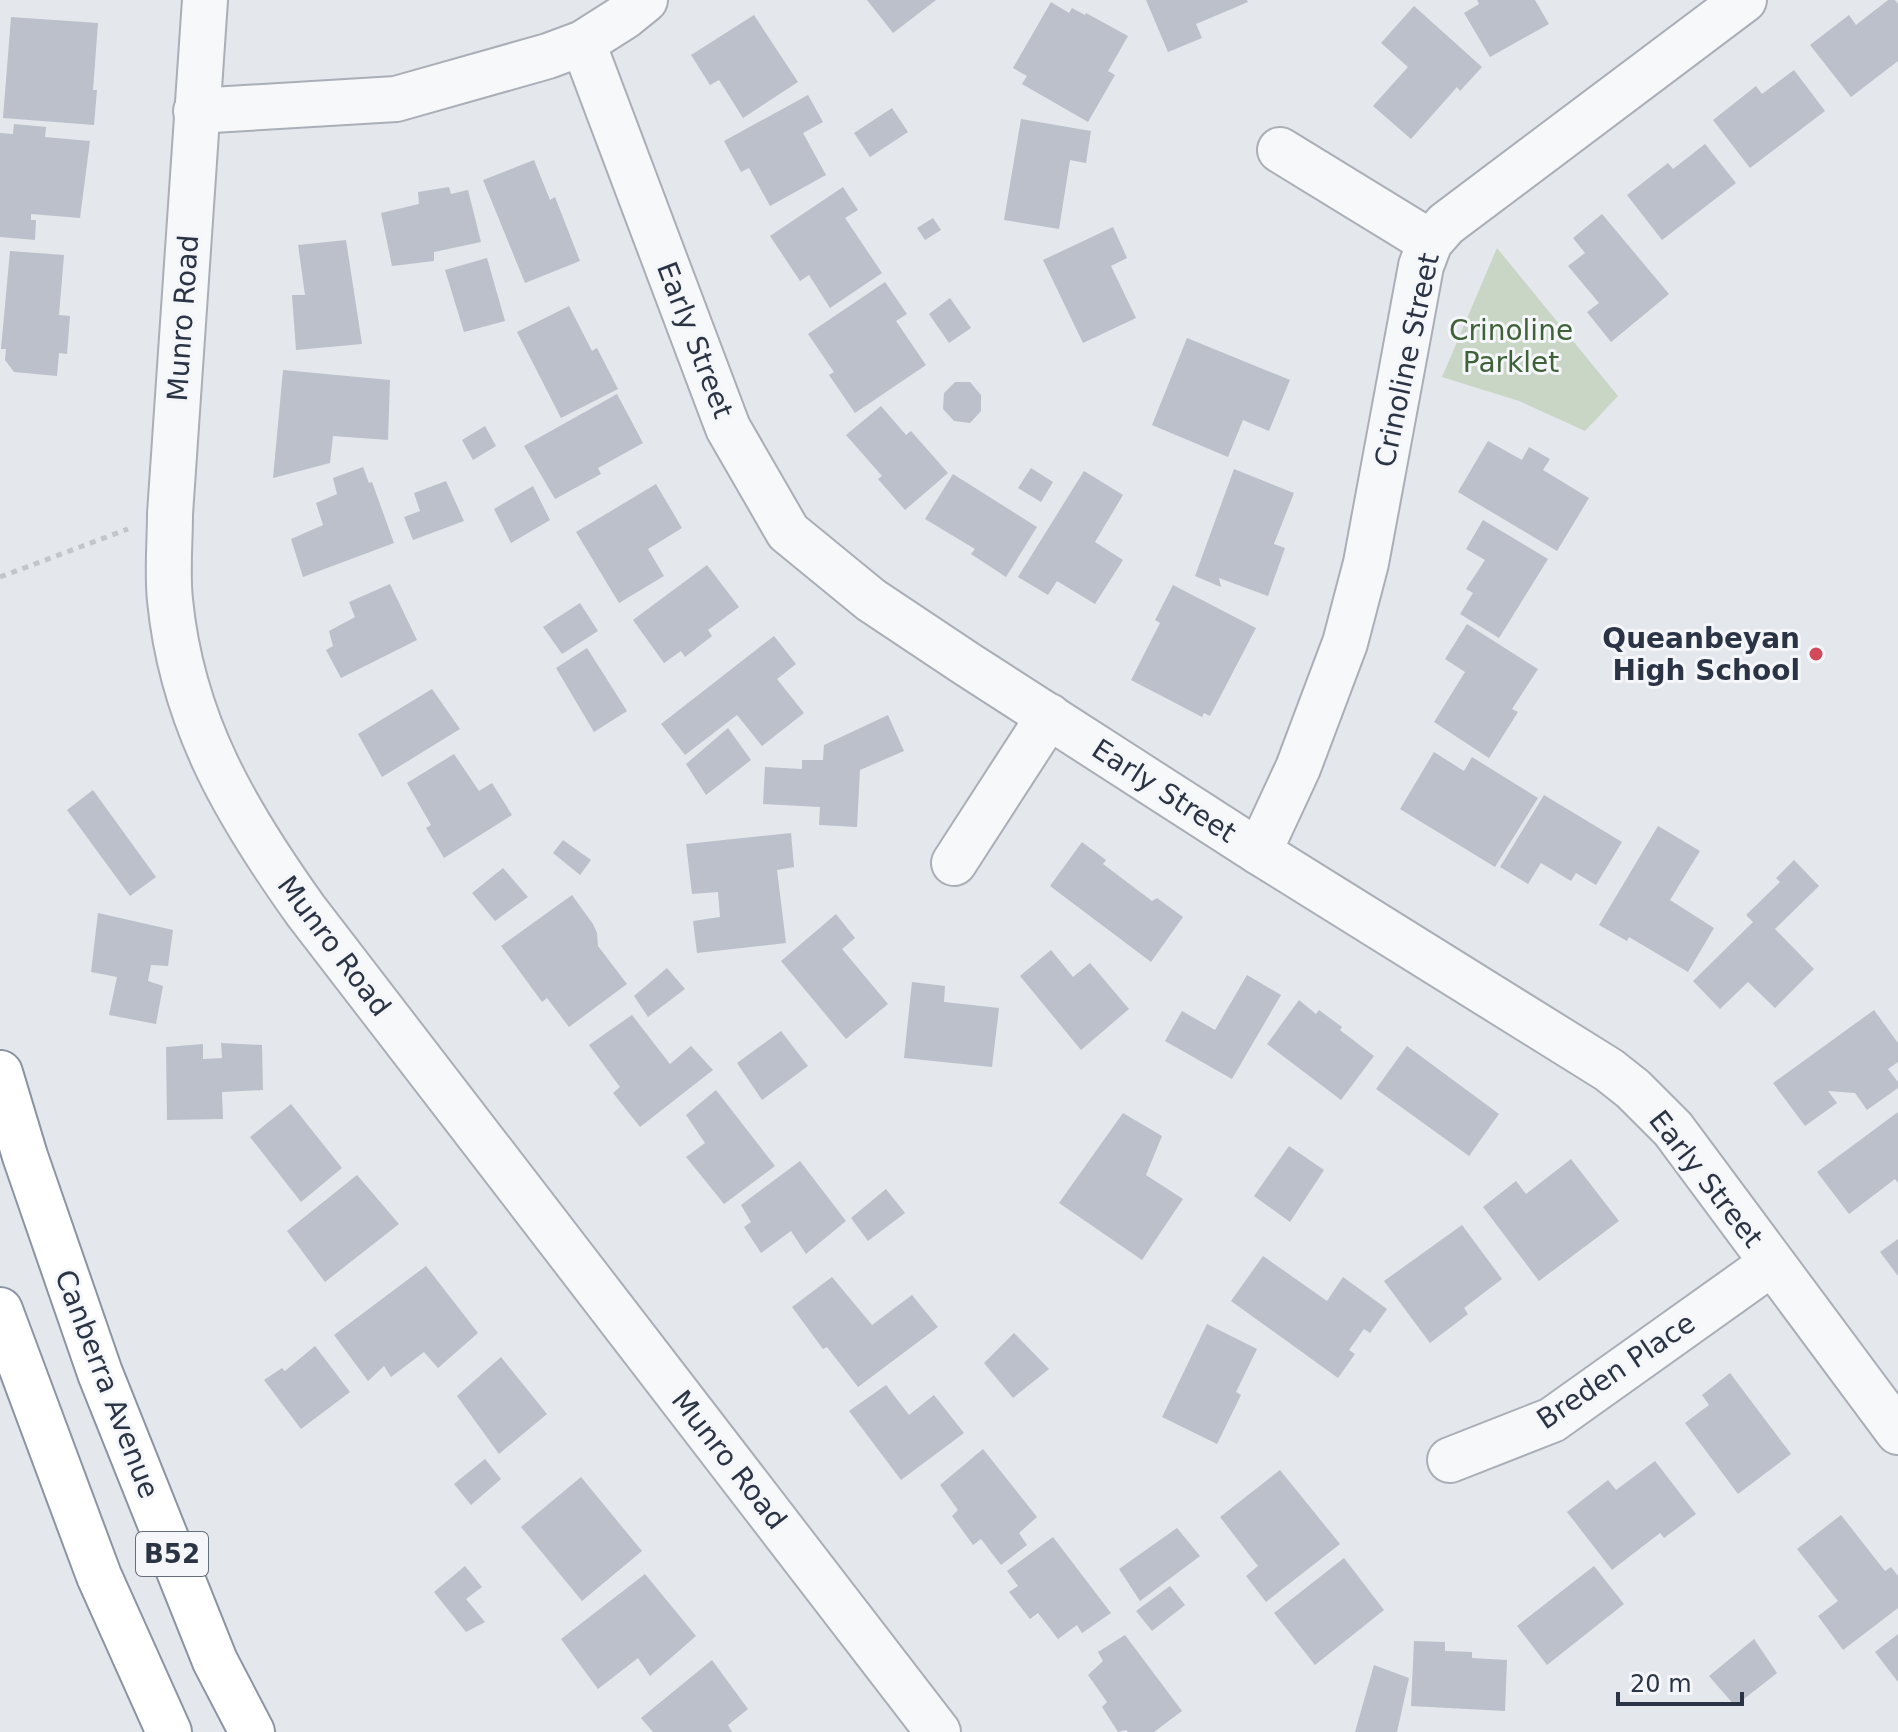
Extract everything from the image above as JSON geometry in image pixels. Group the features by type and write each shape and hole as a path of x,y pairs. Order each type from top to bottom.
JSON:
{"highway":[{"name":"Canberra Avenue","path":"0,1073 25,1156 100,1373 215,1661 252,1732"},
{"name":"B52","path":"0,1310 99,1576 169,1732"}],"street":[{"name":"Munro Road","path":"205,0 170,514 170,598 182,674 200,732 260,847 306,911 938,1732"},
{"path":"196,111 396,99 548,56 583,43 645,0"},
{"name":"Crinoline Street","path":"1259,852 1298,768 1345,643 1366,563 1421,266 1430,242 1446,224 1744,0"},
{"name":"Early Street","path":"583,43 728,428 788,532 871,600 1259,852 1553,1033 1633,1089 1673,1129 1898,1432"},
{"path":"1280,150 1430,242"},
{"path":"954,863 1049,716"},
{"name":"Breden Place","path":"1450,1460 1552,1420 1771,1264"}],"path":[{"path":"0,577 170,514"}],"green space":[{"name":"Crinoline Parklet","path":"1497,248 1618,396 1585,431 1519,401 1442,377"}],"building":[{"path":"867,0 936,0 893,33"},
{"path":"1146,0 1248,2 1196,24 1202,38 1168,52"},
{"path":"1477,0 1535,0 1549,24 1490,57 1464,13 1479,4"},
{"path":"1888,0 1895,0 1898,4 1898,61 1851,97 1810,45 1849,15 1856,25"},
{"path":"1051,2 1069,13 1072,8 1086,13 1128,36 1108,71 1115,75 1088,122 1022,84 1027,76 1013,68"},
{"path":"1414,6 1482,67 1460,91 1457,87 1411,139 1373,106 1408,67 1381,43"},
{"path":"754,15 798,82 743,118 719,80 710,85 691,55"},
{"path":"11,17 98,23 94,125 3,118"},
{"path":"1794,70 1825,111 1750,168 1713,120 1756,86 1762,94"},
{"path":"808,95 823,122 803,133 826,175 770,206 749,168 741,172 724,141"},
{"path":"892,108 908,132 870,157 854,133"},
{"path":"1021,119 1091,131 1086,163 1070,160 1059,229 1004,220"},
{"path":"14,124 46,127 45,137 90,141 80,218 31,214 31,220 36,220 35,240 0,237 0,133 13,134"},
{"path":"1705,144 1736,183 1662,240 1627,195 1668,163 1673,169"},
{"path":"534,160 550,200 555,197 580,261 525,283 483,180"},
{"path":"449,187 451,194 468,190 481,242 434,252 434,261 392,266 381,213 419,204 418,192"},
{"path":"843,187 858,210 845,218 882,273 830,308 809,275 800,281 770,236"},
{"path":"1602,214 1669,294 1611,342 1587,312 1599,303 1568,266 1585,253 1573,238"},
{"path":"933,218 941,230 925,240 917,228"},
{"path":"1113,227 1127,258 1111,266 1136,318 1083,343 1043,260"},
{"path":"346,240 362,344 296,350 292,295 305,295 298,245"},
{"path":"10,251 64,255 59,315 70,316 67,354 59,353 57,376 14,372 5,360 6,349 1,349"},
{"path":"487,258 505,321 464,332 445,270"},
{"path":"885,282 907,314 896,321 926,365 855,413 829,375 834,372 808,334"},
{"path":"950,298 971,328 949,343 929,314"},
{"path":"569,306 592,351 597,348 618,389 561,418 517,332"},
{"path":"1187,338 1290,380 1269,431 1243,420 1228,457 1152,425"},
{"path":"283,370 390,380 388,440 333,436 330,463 273,478"},
{"path":"955,382 970,382 981,395 981,411 970,423 954,421 943,409 944,393"},
{"path":"617,394 643,443 598,468 601,474 555,499 524,446"},
{"path":"881,406 906,435 911,431 948,473 905,510 878,479 882,476 846,435"},
{"path":"485,426 496,446 473,460 462,440"},
{"path":"1488,441 1522,460 1529,447 1550,459 1543,470 1589,498 1557,551 1458,492"},
{"path":"363,467 369,483 372,482 394,543 303,577 291,539 323,525 316,503 337,494 333,478"},
{"path":"1031,468 1053,482 1041,502 1018,488"},
{"path":"1234,469 1294,493 1274,544 1285,548 1268,596 1219,578 1221,587 1195,576"},
{"path":"1084,471 1123,495 1095,542 1123,560 1095,604 1057,581 1048,595 1018,577"},
{"path":"953,474 1037,527 1006,577 971,554 975,549 925,519"},
{"path":"446,481 464,521 413,540 404,517 420,511 414,493"},
{"path":"656,484 682,528 648,549 664,576 619,603 576,532"},
{"path":"533,486 550,520 511,543 494,509"},
{"path":"1483,520 1548,559 1499,638 1460,614 1473,593 1466,589 1485,560 1466,549"},
{"path":"707,565 739,607 708,630 712,636 685,657 681,651 664,663 633,620"},
{"path":"390,584 417,640 341,678 326,650 333,646 329,631 355,617 349,602"},
{"path":"1173,585 1256,628 1210,716 1204,713 1202,717 1131,680 1160,623 1155,620"},
{"path":"580,603 598,631 562,654 543,627"},
{"path":"1467,624 1538,669 1512,709 1518,712 1489,758 1434,722 1465,672 1445,659"},
{"path":"774,636 796,664 777,679 804,713 762,746 737,715 685,755 661,724"},
{"path":"587,648 627,711 594,732 556,668"},
{"path":"432,689 460,729 382,777 358,734"},
{"path":"888,715 904,751 860,770 857,827 819,825 820,807 763,804 765,767 802,769 802,760 823,760 824,745"},
{"path":"728,728 751,760 706,795 686,764"},
{"path":"1434,752 1464,771 1472,757 1538,798 1495,867 1400,809"},
{"path":"454,754 479,791 492,783 512,815 444,858 426,828 431,825 407,783"},
{"path":"93,790 156,877 130,896 67,810"},
{"path":"1544,795 1622,842 1596,885 1576,873 1571,881 1541,863 1528,884 1500,867"},
{"path":"1658,826 1700,851 1670,900 1714,928 1688,972 1629,937 1627,941 1599,925"},
{"path":"791,833 794,867 777,870 786,943 697,953 693,921 720,917 718,892 692,894 686,844"},
{"path":"563,840 591,860 580,875 553,853"},
{"path":"1082,842 1106,860 1103,864 1152,901 1157,898 1183,917 1151,962 1050,886"},
{"path":"1794,860 1819,886 1775,929 1814,969 1775,1008 1748,982 1720,1009 1693,981 1753,922 1746,915 1780,882 1776,878"},
{"path":"503,868 528,897 495,921 472,893"},
{"path":"572,895 593,924 598,946 627,984 569,1027 547,998 542,1002 501,946"},
{"path":"98,913 173,930 168,966 151,965 148,981 163,986 156,1024 109,1015 117,977 91,972"},
{"path":"836,914 855,938 842,949 888,1004 846,1039 781,961"},
{"path":"1051,950 1073,977 1090,963 1129,1009 1081,1050 1020,976"},
{"path":"667,968 685,989 648,1017 634,996"},
{"path":"1247,975 1281,995 1232,1079 1165,1041 1182,1011 1215,1030"},
{"path":"912,982 945,986 944,1002 999,1008 992,1067 904,1058"},
{"path":"1299,1000 1316,1014 1319,1010 1342,1027 1340,1030 1374,1056 1341,1100 1267,1044"},
{"path":"1874,1010 1898,1043 1898,1062 1888,1069 1898,1082 1898,1088 1867,1110 1855,1093 1828,1091 1837,1103 1805,1126 1773,1083"},
{"path":"632,1015 670,1064 691,1046 713,1070 640,1127 613,1093 620,1087 589,1045"},
{"path":"781,1031 808,1066 762,1100 737,1063"},
{"path":"221,1043 262,1045 263,1090 222,1092 223,1119 167,1120 166,1047 203,1044 203,1059 222,1058"},
{"path":"1407,1046 1499,1114 1469,1156 1376,1089"},
{"path":"716,1090 775,1166 724,1204 686,1157 705,1143 686,1115"},
{"path":"291,1104 342,1168 301,1202 250,1137"},
{"path":"1898,1112 1898,1183 1895,1179 1849,1214 1817,1172"},
{"path":"1123,1113 1162,1136 1146,1175 1183,1199 1142,1260 1059,1203"},
{"path":"1289,1146 1324,1170 1290,1222 1254,1196"},
{"path":"1571,1159 1619,1221 1539,1281 1483,1207 1516,1181 1526,1194"},
{"path":"800,1161 846,1221 806,1254 791,1231 761,1253 744,1227 751,1222 741,1205"},
{"path":"357,1175 399,1224 325,1282 287,1231"},
{"path":"886,1189 905,1213 868,1241 851,1218"},
{"path":"1462,1225 1502,1279 1464,1308 1468,1314 1430,1343 1384,1281"},
{"path":"1898,1239 1898,1276 1880,1252"},
{"path":"1263,1256 1327,1301 1343,1277 1387,1309 1370,1333 1364,1329 1349,1350 1355,1354 1338,1378 1231,1301"},
{"path":"426,1266 478,1333 438,1368 424,1352 391,1377 384,1366 368,1381 334,1335"},
{"path":"832,1277 872,1325 912,1295 938,1327 858,1387 827,1347 823,1349 792,1307"},
{"path":"1207,1324 1257,1349 1236,1392 1241,1395 1217,1444 1162,1417"},
{"path":"1014,1333 1049,1369 1013,1398 984,1363"},
{"path":"315,1346 350,1392 301,1429 264,1380 282,1368 285,1371"},
{"path":"501,1357 547,1414 499,1454 457,1396"},
{"path":"1730,1373 1791,1454 1738,1494 1685,1423 1709,1405 1702,1395"},
{"path":"886,1385 909,1415 934,1395 964,1433 901,1480 849,1411"},
{"path":"983,1449 1037,1517 1019,1533 1027,1545 1001,1565 981,1539 973,1545 952,1516 958,1510 940,1485"},
{"path":"485,1459 501,1479 471,1505 454,1484"},
{"path":"1655,1461 1696,1514 1664,1538 1660,1533 1612,1570 1567,1512 1608,1480 1616,1490"},
{"path":"1280,1470 1340,1544 1266,1602 1246,1576 1258,1566 1220,1517"},
{"path":"581,1477 642,1551 582,1601 521,1527"},
{"path":"1841,1515 1885,1571 1891,1567 1898,1576 1898,1608 1843,1650 1818,1616 1838,1601 1797,1549"},
{"path":"1177,1528 1200,1556 1140,1601 1119,1569"},
{"path":"1053,1537 1111,1613 1082,1633 1077,1625 1058,1639 1038,1613 1030,1619 1009,1592 1018,1586 1007,1571"},
{"path":"1344,1558 1384,1610 1315,1665 1274,1613"},
{"path":"465,1566 482,1587 466,1599 485,1622 466,1632 434,1592"},
{"path":"1594,1566 1624,1604 1547,1665 1517,1626"},
{"path":"645,1574 696,1636 650,1676 638,1658 598,1689 561,1639"},
{"path":"1170,1586 1185,1605 1152,1631 1136,1611"},
{"path":"1898,1634 1898,1682 1875,1652"},
{"path":"1125,1635 1182,1711 1154,1732 1118,1732 1102,1707 1107,1702 1088,1675 1103,1661 1098,1652"},
{"path":"1754,1639 1777,1673 1735,1706 1709,1676"},
{"path":"1414,1641 1445,1642 1445,1651 1472,1652 1472,1658 1507,1660 1505,1711 1411,1706"},
{"path":"712,1660 748,1709 728,1725 732,1732 653,1732 641,1718"},
{"path":"1374,1665 1409,1678 1397,1732 1355,1732"}],"place":[{"name":"Queanbeyan High School","path":"1816,654"}]}
